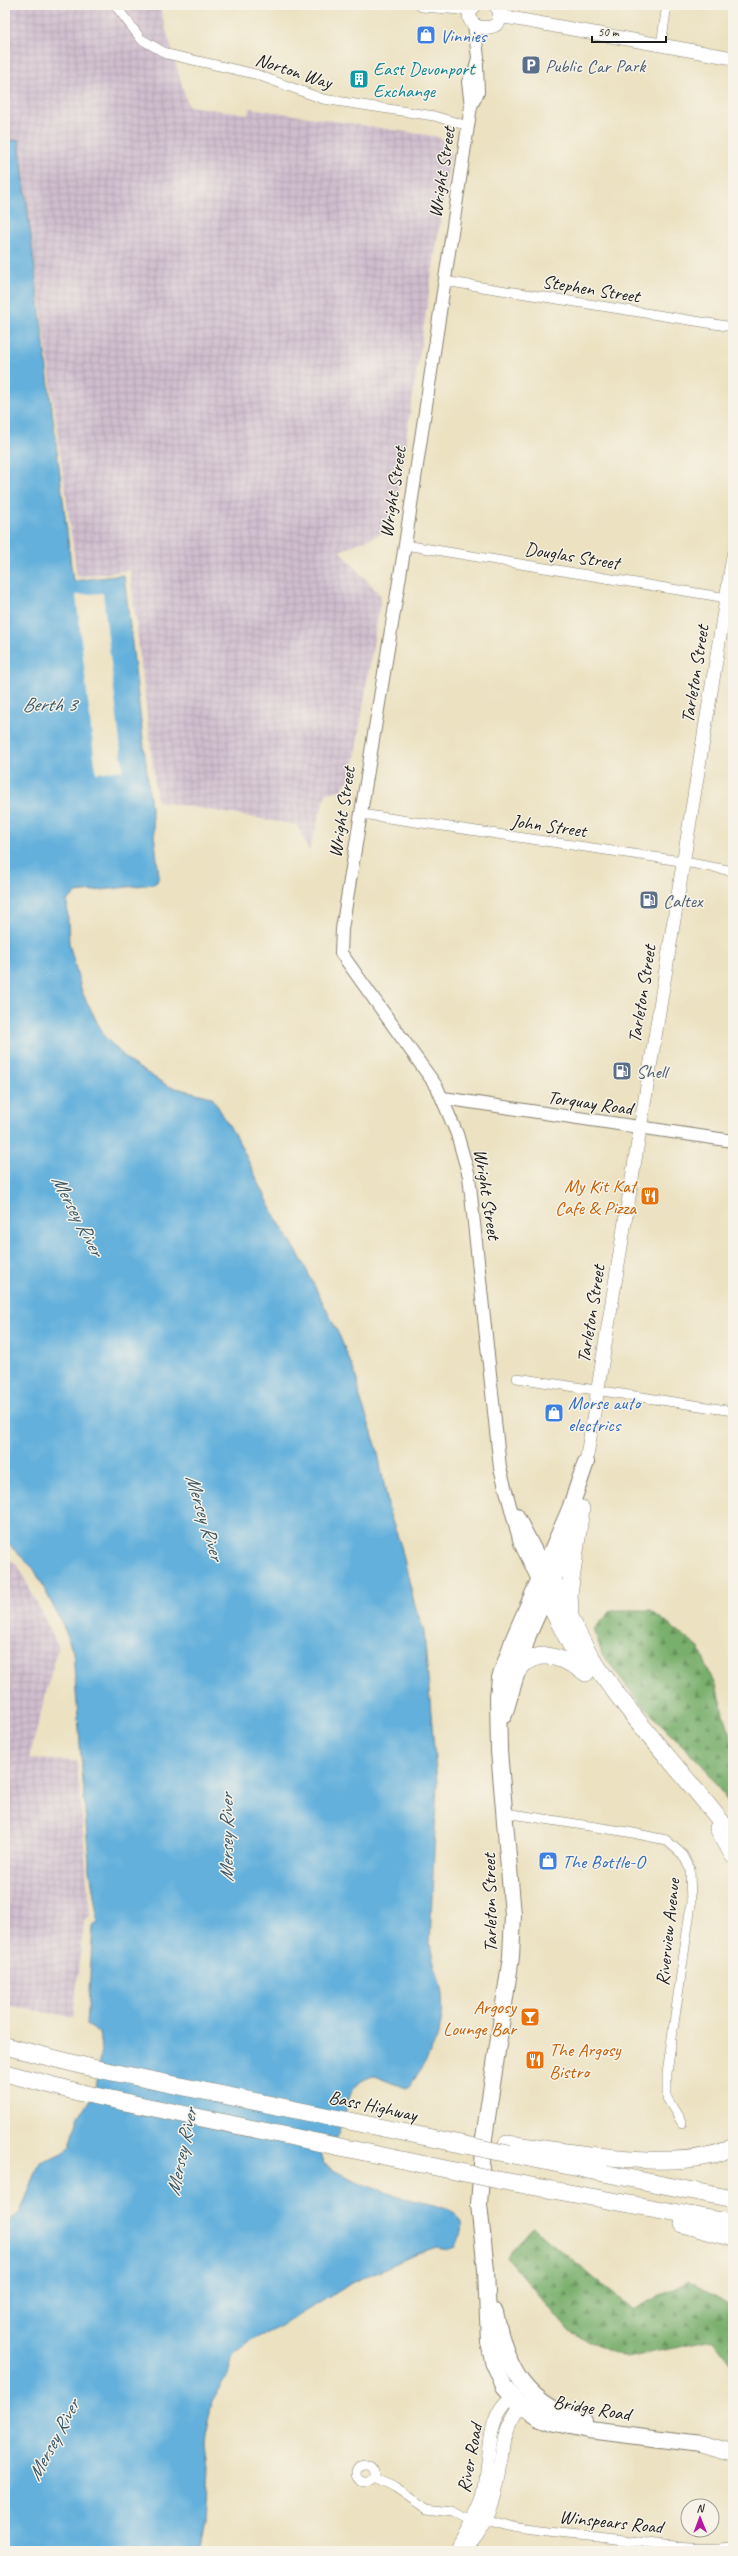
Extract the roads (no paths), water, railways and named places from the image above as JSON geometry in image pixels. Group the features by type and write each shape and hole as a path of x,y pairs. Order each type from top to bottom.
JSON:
{"highway":[{"name":"Tarleton Street","path":"521,2398 503,2348 486,2270 479,2204 482,2164 513,1936 512,1892 497,1704 500,1678 518,1626 546,1582 581,1509 586,1462"},
{"name":"Tarleton Street","path":"499,1736 513,1679 586,1462"},
{"path":"570,1614 569,1594 581,1509"},
{"path":"546,1582 570,1614 591,1658 629,1710 684,1774 733,1837"},
{"path":"546,1582 575,1653 599,1682 629,1710"},
{"path":"513,1679 524,1663 536,1657 547,1656 559,1658 574,1665 599,1682"},
{"path":"684,1774 733,1855"},
{"name":"Bass Highway","path":"5,2046 88,2067 409,2134 508,2149"},
{"path":"5,2073 82,2093"},
{"path":"5,2080 82,2093 498,2180 733,2223"},
{"path":"508,2149 664,2162 710,2157 733,2146"},
{"path":"508,2149 733,2199"},
{"path":"587,2197 733,2238"},
{"name":"Bridge Road","path":"521,2398 541,2402 564,2414 636,2435 701,2444"},
{"path":"701,2444 733,2446"},
{"path":"701,2444 733,2453"}],"main road":[{"path":"426,6 461,8 475,5"},
{"path":"473,22 471,12 475,5"},
{"path":"426,6 473,22 480,28 491,28 496,24 497,11 661,45 733,58"},
{"name":"Tarleton Street","path":"586,1462 683,862 730,598 733,556"},
{"name":"River Road","path":"463,2551 497,2486 504,2434 521,2398"},
{"name":"River Road","path":"455,2551 478,2520"}],"street":[{"name":"Norton Way","path":"114,5 132,30 157,49 172,56 255,74 323,99 434,116 468,126"},
{"path":"661,45 667,5"},
{"path":"473,22 477,62"},
{"name":"Wright Street","path":"491,28 468,82 471,106 405,545 342,929 341,953 423,1065 443,1098 457,1134 469,1176 497,1450 506,1492 546,1582"},
{"name":"Stephen Street","path":"444,282 733,327"},
{"name":"Douglas Street","path":"405,545 730,598"},
{"name":"John Street","path":"361,814 683,862 733,871"},
{"name":"Torquay Road","path":"443,1098 733,1142"},
{"path":"517,1378 733,1411"},
{"name":"Riverview Avenue","path":"506,1813 628,1832 666,1840 683,1855 690,1869 691,1904 667,2073 667,2098 682,2123"},
{"name":"Winspears Road","path":"373,2478 396,2488 422,2508 453,2512 478,2520 531,2529 700,2550 733,2546"}],"water":[{"path":"19,140 73,581 124,575 159,876 157,882 153,884 76,893 67,901 69,943 82,992 104,1036 131,1063 168,1086 212,1097 239,1142 276,1218 298,1253 340,1337 358,1381 360,1398 377,1448 390,1515 401,1546 414,1602 424,1632 437,1782 430,1943 442,1995 443,2009 439,2033 430,2054 410,2086 405,2088 374,2076 361,2081 358,2084 348,2101 338,2133 324,2150 322,2158 323,2164 361,2183 408,2199 432,2204 448,2210 455,2214 461,2221 460,2236 456,2247 450,2249 437,2247 423,2251 354,2282 279,2327 250,2341 233,2355 228,2375 212,2402 207,2426 205,2446 208,2468 205,2527 200,2551 5,2551 5,2224 20,2213 40,2162 63,2153 70,2146 79,2115 94,2094 101,2049 99,2033 87,2025 93,1925 98,1922 89,1863 73,1652 63,1625 34,1569 5,1541 5,141"}],"place":[{"name":"Vinnies","path":"426,35"},
{"name":"Public Car Park","path":"531,65"},
{"name":"East Devonport Exchange","path":"359,79"},
{"name":"Caltex","path":"649,900"},
{"name":"Shell","path":"622,1071"},
{"name":"My Kit Kat Cafe & Pizza","path":"650,1196"},
{"name":"Morse auto electrics","path":"554,1413"},
{"name":"The Bottle-O","path":"548,1861"},
{"name":"Argosy Lounge Bar","path":"530,2017"},
{"name":"The Argosy Bistro","path":"535,2060"}],"water label":[{"name":"Berth 3","path":"49,704"},
{"name":"Mersey River","path":"78,1215"},
{"name":"Mersey River","path":"205,1517"},
{"name":"Mersey River","path":"226,1838"},
{"name":"Mersey River","path":"181,2152"},
{"name":"Mersey River","path":"53,2440"}]}
